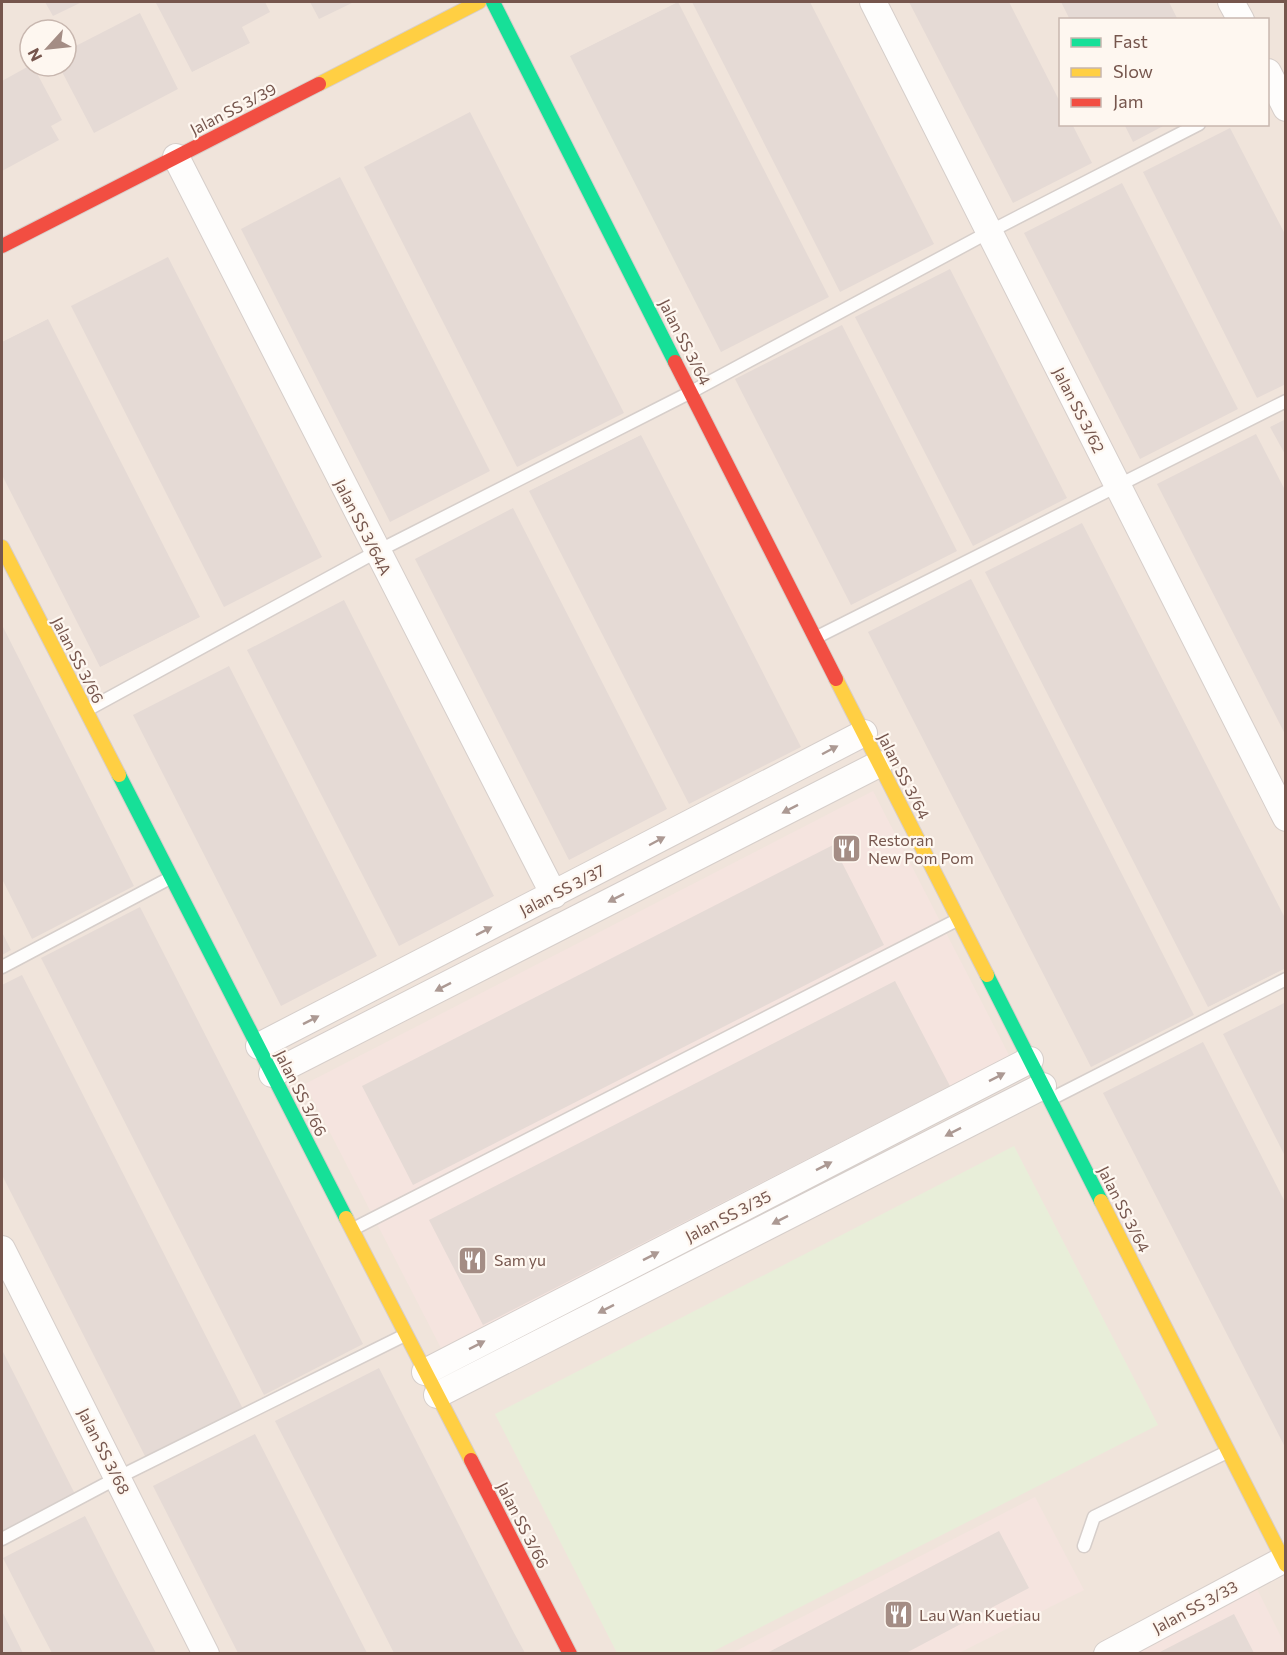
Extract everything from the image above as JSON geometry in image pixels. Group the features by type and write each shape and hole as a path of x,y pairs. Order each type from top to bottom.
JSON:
{"street":[{"name":"Jalan SS 3/39","path":"2,246 479,2"},
{"name":"Jalan SS 3/64","path":"494,2 1284,1563"},
{"name":"Jalan SS 3/62","path":"873,2 1286,818"},
{"path":"1231,2 1239,18"},
{"name":"Jalan SS 3/64A","path":"176,157 376,552 554,895"},
{"name":"Jalan SS 3/66","path":"2,547 570,1653"},
{"name":"Jalan SS 3/37","path":"258,1046 864,733"},
{"name":"Jalan SS 3/37","path":"272,1074 879,764"},
{"name":"Jalan SS 3/35","path":"425,1372 1030,1060"},
{"name":"Jalan SS 3/35","path":"437,1395 1046,1093"},
{"name":"Jalan SS 3/68","path":"2,1249 206,1653"},
{"name":"Jalan SS 3/33","path":"1113,1652 1284,1563"}],"lane":[{"path":"86,710 376,552 691,392 989,232 1195,126"},
{"path":"816,637 1118,488 1286,401"},
{"path":"2,967 172,877"},
{"path":"352,1229 958,920"},
{"path":"1046,1093 1286,979"},
{"path":"2,1539 117,1478 406,1334"},
{"path":"1084,1546 1094,1517 1228,1451"}],"shaded area":[{"path":"2,2 1285,2 1285,1653 2,1654"},
{"path":"873,791 1011,1059 443,1352 305,1084"},
{"path":"1035,1497 1084,1590 959,1653 730,1654"},
{"path":"1257,1589 1285,1645 1285,1653 1131,1654"}],"green space":[{"path":"1014,1146 1158,1425 710,1653 617,1653 495,1414"}],"building":[{"path":"45,2 82,2 53,16"},
{"path":"265,2 270,12 242,27 250,43 192,72 156,3"},
{"path":"310,2 354,2 319,19"},
{"path":"678,2 829,297 721,352 570,56"},
{"path":"692,2 810,2 934,244 840,292"},
{"path":"909,2 1009,2 1059,100 1059,126 1073,126 1092,163 1013,203"},
{"path":"1061,2 1169,2 1177,18 1069,18"},
{"path":"140,13 178,89 94,133 65,78 78,78 78,45"},
{"path":"18,72 18,78 39,78 62,120 51,126 59,140 2,171 2,81"},
{"path":"470,112 624,413 517,467 364,167"},
{"path":"1125,126 1163,126 1133,142"},
{"path":"1230,128 1286,236 1286,384 1257,398 1143,172"},
{"path":"340,177 490,471 390,522 241,229"},
{"path":"1122,183 1238,409 1140,459 1024,233"},
{"path":"168,257 322,557 224,607 71,306"},
{"path":"950,269 1067,498 973,546 855,317"},
{"path":"48,319 200,617 100,667 2,475 2,342"},
{"path":"842,325 957,551 851,605 735,379"},
{"path":"1286,419 1286,456 1270,427"},
{"path":"1256,434 1286,492 1286,736 1157,484"},
{"path":"641,435 801,747 689,804 529,491"},
{"path":"513,508 667,809 569,860 415,559"},
{"path":"1082,523 1286,920 1286,968 1208,1007 985,572"},
{"path":"971,579 1194,1015 1091,1067 868,632"},
{"path":"344,600 494,896 399,946 247,650"},
{"path":"2,625 134,886 32,939 2,879"},
{"path":"229,666 377,956 281,1006 133,715"},
{"path":"833,845 884,945 413,1185 362,1086"},
{"path":"140,907 363,1344 264,1395 41,958"},
{"path":"2,932 11,950 2,955"},
{"path":"22,975 243,1409 146,1458 2,1175 2,985"},
{"path":"895,981 950,1086 483,1325 429,1220"},
{"path":"1286,1002 1286,1158 1223,1034"},
{"path":"1203,1042 1286,1204 1286,1449 1103,1093"},
{"path":"2,1350 76,1496 2,1534"},
{"path":"379,1368 525,1653 394,1653 275,1421"},
{"path":"255,1434 367,1653 238,1653 153,1486"},
{"path":"85,1516 156,1653 52,1653 33,1617 3,1558"},
{"path":"999,1531 1029,1588 906,1653 767,1653"},
{"path":"2,1611 23,1653 2,1653"},
{"path":"1234,1614 1254,1653 1158,1653"}],"traffic: fast":[{"path":"493,2 675,362"},
{"path":"119,775 346,1218"},
{"path":"987,975 1101,1201"}],"traffic: slow":[{"path":"319,84 479,2"},
{"path":"2,547 119,775"},
{"path":"836,679 987,975"},
{"path":"1101,1201 1286,1565"},
{"path":"346,1218 471,1460"}],"traffic: jam":[{"path":"2,246 319,84"},
{"path":"675,362 836,679"},
{"path":"471,1460 570,1654"}],"place":[{"name":"Restoran New Pom Pom","path":"847,849"},
{"name":"Sam yu","path":"473,1260"},
{"name":"Lau Wan Kuetiau","path":"898,1615"}]}
